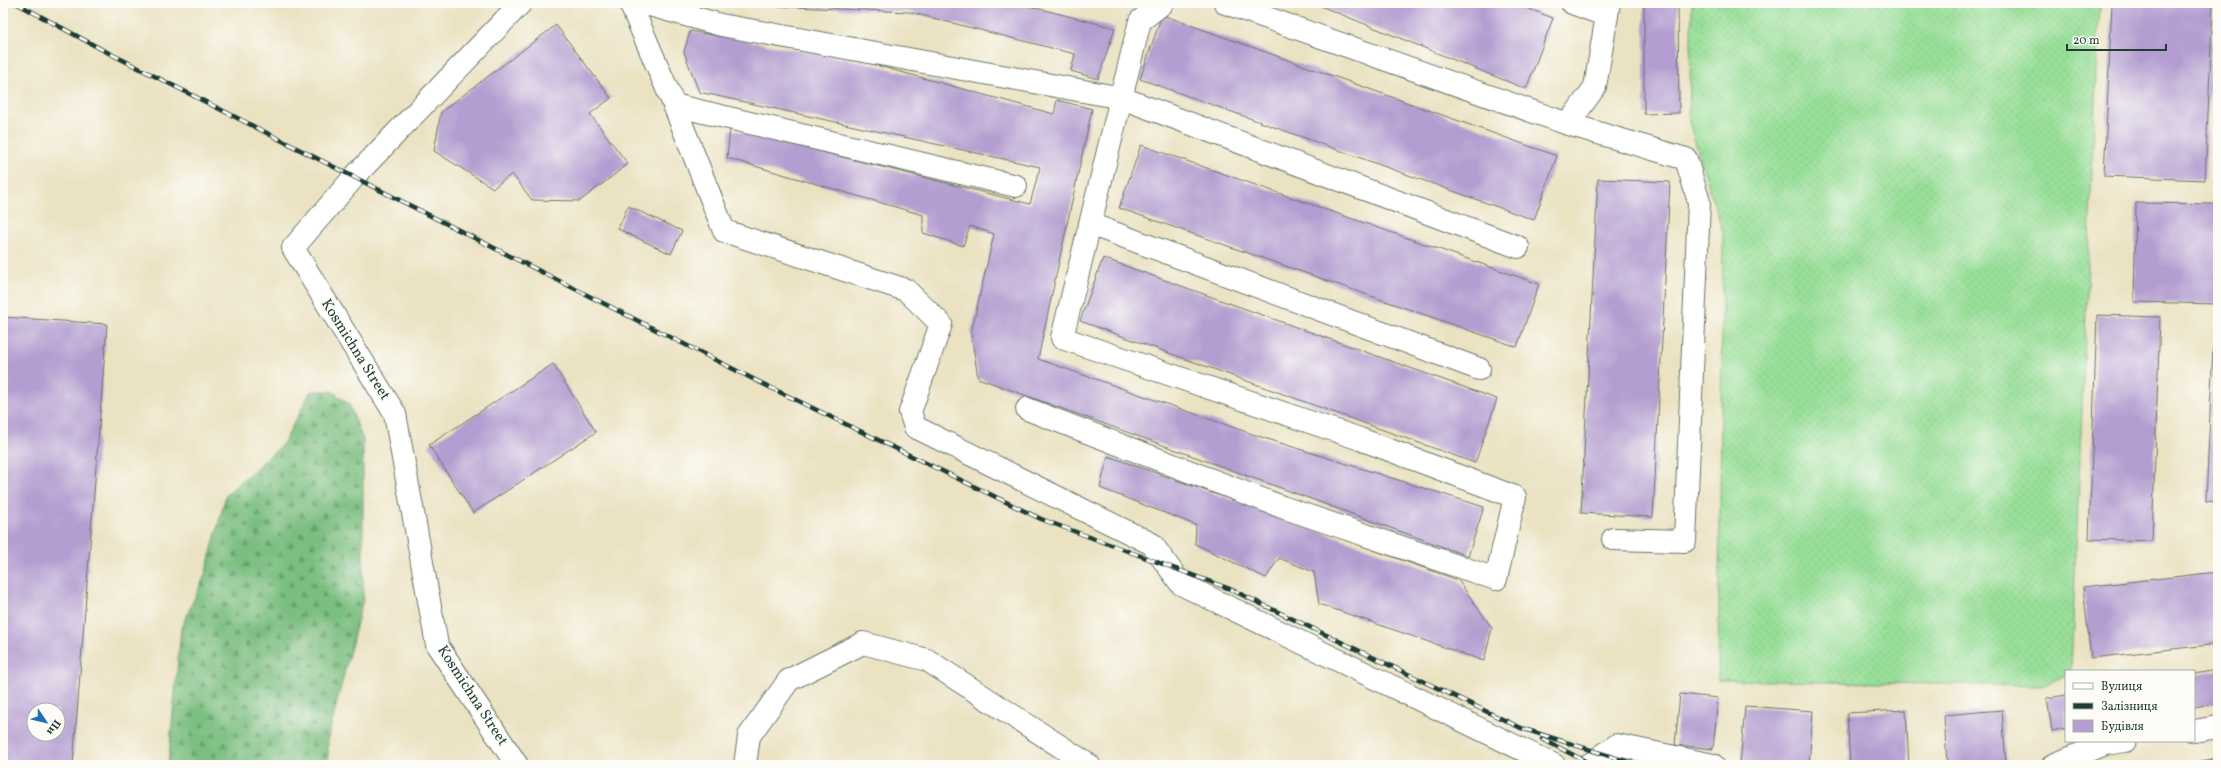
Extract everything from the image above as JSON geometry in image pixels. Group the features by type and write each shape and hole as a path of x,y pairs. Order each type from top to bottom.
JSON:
{"street":[{"name":"Kosmichna Street","path":"517,765 437,645 395,414 292,248 355,176 521,3"},
{"path":"630,3 674,105 724,231 906,290 941,324 910,412 915,427 1152,544 1180,584 1554,765"},
{"path":"642,3 721,25 1122,98 1518,247"},
{"path":"1027,408 1282,507 1496,579 1515,497 1360,439 1062,338 1140,21 1163,3"},
{"path":"1225,3 1568,124 1686,159 1699,202 1685,541 1613,539"},
{"path":"1568,124 1595,87 1608,10 1572,3"},
{"path":"674,105 1016,186"},
{"path":"1090,224 1479,369"},
{"path":"745,765 749,736 789,680 863,643 927,660 1090,765"},
{"path":"2195,731 2218,727"},
{"path":"2053,765 2105,744 2118,742"},
{"path":"1589,765 1617,745 1713,765"}],"green space":[{"path":"1692,3 2099,3 2071,670 2065,670 2065,675 2042,686 1718,680 1723,233 1689,122"},
{"path":"311,391 332,391 349,404 363,440 363,599 328,738 328,765 168,765 181,628 205,575 226,495 283,444"}],"building":[{"path":"702,3 1017,3 1115,28 1098,79 1071,71 1075,54 909,12"},
{"path":"1313,3 1513,3 1553,18 1526,89"},
{"path":"1644,3 1678,3 1679,113 1644,114"},
{"path":"2112,3 2213,3 2205,180 2104,176"},
{"path":"1162,15 1557,156 1534,220 1140,79"},
{"path":"556,25 611,98 590,114 628,164 580,201 532,200 512,174 493,188 434,151 441,112"},
{"path":"690,31 868,63 1054,114 1057,100 1092,109 1038,359 1258,436 1484,507 1468,556 978,378 971,333 994,234 970,226 963,246 923,233 923,215 727,158 730,129 1030,204 1040,167 699,92 684,52"},
{"path":"1141,145 1539,284 1517,347 1119,208"},
{"path":"1598,179 1670,182 1653,517 1581,513"},
{"path":"2136,203 2218,204 2218,304 2134,302"},
{"path":"628,206 682,231 671,254 618,229"},
{"path":"1103,258 1497,399 1475,463 1080,321"},
{"path":"2097,315 2160,317 2152,541 2089,539"},
{"path":"3,317 107,324 73,765 3,765"},
{"path":"2213,347 2218,347 2218,502 2206,501"},
{"path":"553,364 596,432 473,513 429,445"},
{"path":"1108,456 1458,580 1492,628 1484,661 1319,604 1314,572 1279,558 1266,578 1195,544 1196,525 1100,488"},
{"path":"2218,572 2218,644 2091,658 2083,587"},
{"path":"2218,670 2218,703 2195,707 2195,674"},
{"path":"1680,694 1718,698 1713,749 1675,745"},
{"path":"2065,695 2065,728 2052,731 2047,698"},
{"path":"1745,706 1813,711 1809,765 1740,765"},
{"path":"1906,710 1909,765 1850,765 1847,713"},
{"path":"2002,710 2006,765 1947,765 1944,715"}],"railway":[{"path":"16,3 101,49 759,382 1041,519 1230,589 1521,728 1638,765"},
{"path":"1542,739 1593,765"},
{"path":"2189,765 2218,760"}]}
